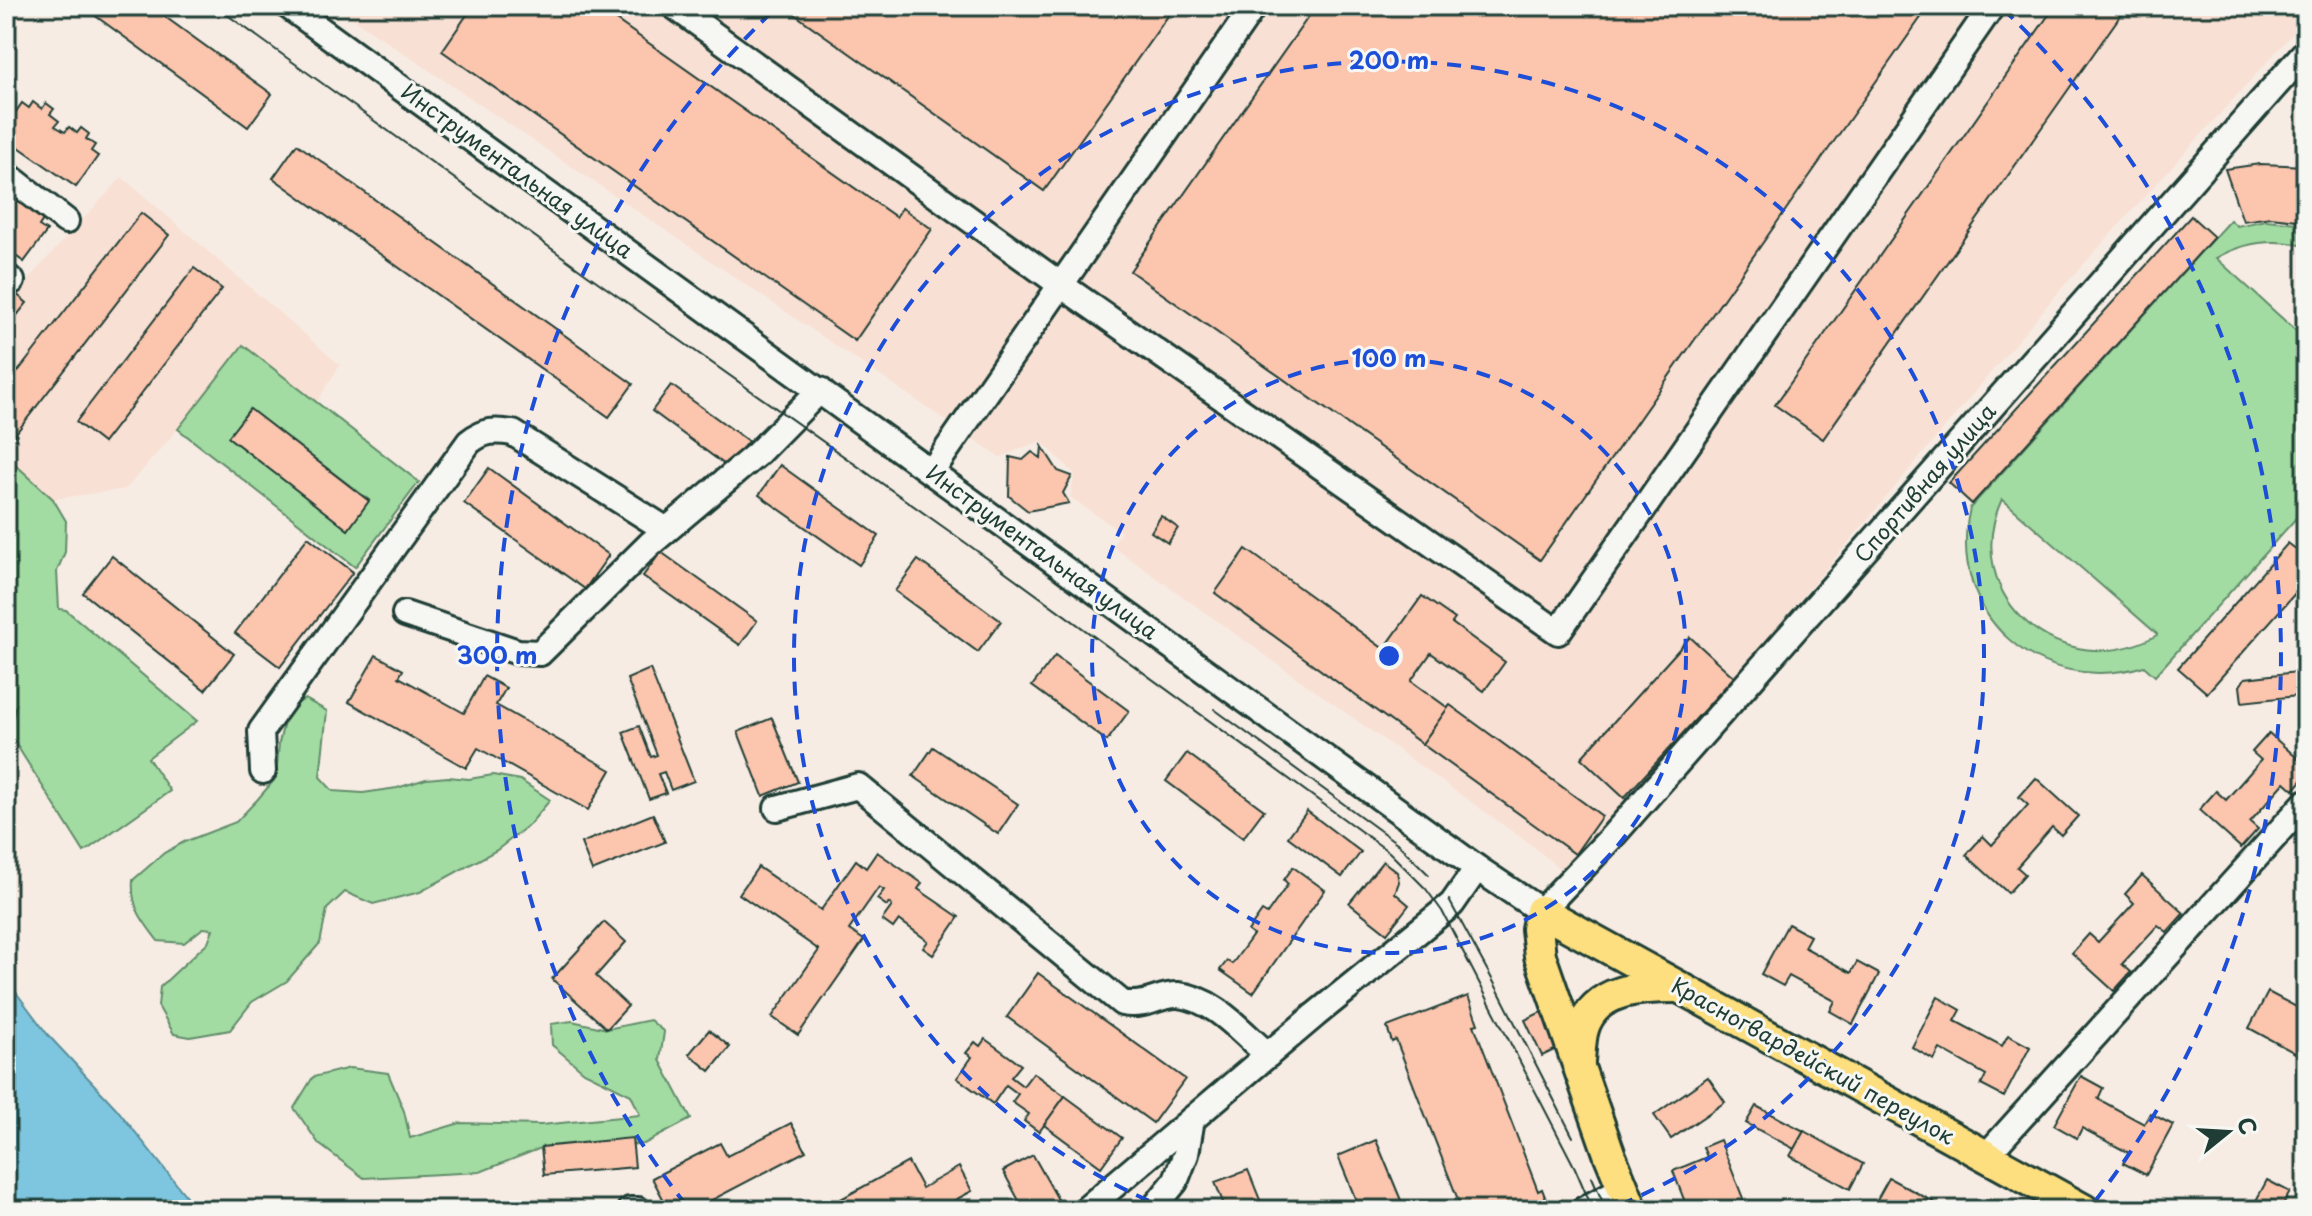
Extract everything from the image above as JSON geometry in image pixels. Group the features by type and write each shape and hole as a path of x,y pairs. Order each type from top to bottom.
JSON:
{"main road":[{"name":"Красногвардейский переулок","path":"1541,911 2084,1210"},
{"path":"1541,911 1537,929 1540,956 1628,1199"},
{"path":"1579,1066 1583,1028 1600,1001 1639,987 1679,987"}],"street":[{"path":"674,6 1061,285 1558,632 1992,6"},
{"path":"932,471 1254,6"},
{"name":"Инструментальная улица","path":"296,8 1477,868 1541,911"},
{"name":"Спортивная улица","path":"1541,911 1630,817 2306,51"},
{"path":"6,174 66,221"},
{"path":"405,614 518,652 540,653 665,529 757,454 820,390"},
{"path":"263,771 261,731 469,442 481,433 497,430 513,433 665,529"},
{"path":"777,808 858,786 1122,1003 1137,1006 1177,995 1207,1002 1268,1055"},
{"path":"1986,1156 2306,802"},
{"path":"1085,1210 1452,904 1477,868"},
{"path":"1152,1210 1175,1182 1186,1154 1192,1119"},
{"path":"1583,1210 1628,1199"},
{"path":"630,1210 638,1210"}],"shaded area":[{"path":"344,6 2306,6 2306,19 2062,288 1568,876 1534,847 1112,546 1121,532 1070,497 1075,474 1041,441 1000,457 349,16"},
{"path":"122,177 340,365 317,402 419,482 355,567 178,429 126,489 53,499 6,456 6,303"}],"green space":[{"path":"2230,220 2237,226 2266,220 2306,224 2306,246 2283,242 2260,243 2216,258 2306,340 2306,507 2155,676 2144,666 2106,673 2069,670 2037,658 2009,639 1987,613 1972,582 1966,547 1970,508","holes":["2002,499 2157,634 2122,648 2087,649 2055,641 2028,623 2007,599 1994,569 1992,535"]},
{"path":"243,345 419,482 355,567 178,429","holes":["249,409 369,500 348,529 229,437"]},
{"path":"6,456 53,499 66,521 65,552 57,571 59,609 66,610 197,721 148,758 170,791 84,852 9,733 16,706 6,716"},
{"path":"305,699 327,711 320,777 333,791 363,793 397,788 426,779 469,779 493,775 520,780 550,800 530,824 497,850 420,892 373,904 345,892 327,909 320,943 287,981 252,1002 230,1030 190,1037 174,1034 158,1006 160,987 208,942 213,929 203,928 184,943 158,941 136,906 133,880 164,853 236,822 257,800 276,778 279,743 287,710"},
{"path":"650,1020 664,1032 660,1060 691,1119 644,1144 541,1148 480,1172 364,1178 319,1144 294,1108 313,1077 350,1068 388,1073 404,1111 410,1138 460,1123 541,1125 640,1115 631,1095 584,1072 552,1045 551,1024 572,1021 607,1029"}],"water":[{"path":"6,979 48,1035 116,1108 197,1210 6,1210"}],"building":[{"path":"88,6 150,6 272,94 248,127 86,9"},
{"path":"473,6 596,6 896,217 902,208 932,229 855,341 442,51"},
{"path":"783,6 1175,6 1044,191"},
{"path":"1316,6 1929,6 1540,560 1130,271"},
{"path":"2055,6 2127,6 1823,439 1775,405"},
{"path":"33,102 42,109 46,103 54,109 50,114 59,121 55,126 65,132 69,127 77,133 81,128 89,134 86,139 95,145 91,151 98,156 76,187 6,138 6,126 22,103 29,108"},
{"path":"297,144 633,384 609,417 273,178"},
{"path":"2260,164 2306,166 2306,221 2271,217 2243,221 2225,169"},
{"path":"6,201 13,207 17,201 26,208 30,202 38,208 34,214 43,220 39,226 47,231 24,262 6,249"},
{"path":"141,213 169,235 6,446 6,387"},
{"path":"2191,216 2214,237 1972,504 1949,483"},
{"path":"194,268 222,289 103,443 76,422"},
{"path":"15,293 27,303 6,329 6,304"},
{"path":"671,385 748,441 728,467 652,411"},
{"path":"250,409 369,501 348,530 228,437"},
{"path":"1042,446 1058,471 1072,476 1063,493 1069,503 1028,511 1009,496 1010,457 1023,460 1032,452 1041,458"},
{"path":"780,465 879,536 859,565 759,495"},
{"path":"489,468 609,555 585,589 464,503"},
{"path":"1161,516 1178,528 1168,543 1151,532"},
{"path":"2306,522 2306,581 2207,693 2178,668 2288,543 2297,550 2305,542 2296,534"},
{"path":"308,537 353,572 280,667 235,633"},
{"path":"1246,549 1384,649 1422,596 1455,619 1452,623 1505,662 1484,691 1431,653 1411,681 1448,708 1422,744 1215,593"},
{"path":"661,552 757,621 740,645 643,576"},
{"path":"112,556 234,654 205,690 83,593"},
{"path":"918,560 1001,621 978,652 895,591"},
{"path":"1690,637 1734,677 1624,798 1581,758"},
{"path":"376,655 403,670 399,677 464,713 484,676 506,688 496,705 611,770 588,810 478,748 466,768 349,702"},
{"path":"1055,656 1129,711 1107,741 1032,686"},
{"path":"650,669 694,781 671,790 664,772 658,774 666,793 649,799 623,732 639,726 651,757 657,755 627,679"},
{"path":"2306,671 2306,695 2242,702 2240,686 2245,678"},
{"path":"1450,705 1602,816 1575,854 1422,744"},
{"path":"772,718 798,782 763,796 738,732"},
{"path":"2269,733 2306,766 2306,776 2294,790 2285,782 2250,822 2258,829 2241,848 2199,810 2216,791 2226,800 2261,760 2252,752"},
{"path":"933,747 1018,804 998,834 913,776"},
{"path":"1187,753 1264,810 1243,838 1166,781"},
{"path":"2036,778 2078,816 2061,835 2052,827 2017,867 2025,874 2008,893 1966,855 1983,836 1992,845 2028,805 2019,797"},
{"path":"1307,811 1361,852 1342,877 1288,837"},
{"path":"653,814 665,842 592,871 581,843"},
{"path":"877,852 922,883 918,889 959,917 933,955 923,948 928,941 899,920 893,928 882,920 892,906 877,899 884,890 879,887 849,930 864,940 798,1035 772,1017 819,950 739,894 758,867 821,910 856,860 866,868"},
{"path":"1383,861 1397,872 1399,882 1395,893 1409,905 1387,933 1349,903"},
{"path":"1293,867 1325,890 1253,993 1220,970 1227,961 1232,964 1253,935 1248,931 1262,911 1267,914 1288,884 1284,880"},
{"path":"2142,875 2184,913 2167,932 2158,925 2122,964 2131,972 2114,991 2072,953 2089,934 2098,942 2134,903 2125,894"},
{"path":"604,922 626,942 596,976 628,1006 607,1029 552,979"},
{"path":"1788,924 1810,936 1804,947 1851,973 1857,962 1879,974 1853,1024 1830,1011 1835,1001 1789,976 1783,986 1761,974"},
{"path":"1038,973 1185,1079 1153,1123 1007,1017"},
{"path":"2268,992 2306,1012 2306,1059 2249,1028"},
{"path":"1468,996 1478,1024 1474,1025 1538,1191 1542,1189 1550,1210 1462,1210 1396,1040 1392,1042 1387,1027"},
{"path":"1938,997 1961,1010 1955,1021 2002,1046 2008,1035 2030,1047 2004,1097 1981,1085 1986,1075 1940,1049 1934,1060 1912,1047"},
{"path":"1541,1012 1559,1048 1542,1056 1525,1020"},
{"path":"709,1030 730,1047 710,1071 689,1054"},
{"path":"985,1039 1021,1065 1011,1077 1023,1086 1033,1073 1065,1096 1039,1132 1024,1121 1029,1114 1012,1102 1018,1094 1006,1085 993,1104 957,1078 972,1057 966,1053 975,1042 980,1046"},
{"path":"2081,1076 2103,1088 2098,1099 2144,1124 2150,1113 2173,1125 2146,1175 2123,1163 2129,1153 2082,1128 2077,1138 2054,1125"},
{"path":"1708,1077 1725,1102 1671,1139 1654,1115"},
{"path":"1065,1096 1122,1138 1101,1167 1044,1125"},
{"path":"1756,1106 1804,1131 1794,1149 1746,1123"},
{"path":"791,1123 806,1151 693,1210 669,1210 652,1178 720,1143 727,1156"},
{"path":"1804,1131 1863,1164 1850,1189 1790,1156"},
{"path":"632,1138 635,1167 544,1175 541,1147"},
{"path":"1376,1140 1405,1210 1360,1210 1338,1156"},
{"path":"1720,1140 1744,1201 1721,1210 1688,1210 1673,1171 1707,1157 1703,1147"},
{"path":"1033,1155 1064,1210 1024,1210 1003,1171"},
{"path":"908,1162 922,1188 959,1167 972,1191 937,1210 898,1210 894,1203 883,1210 821,1210"},
{"path":"1248,1170 1264,1210 1226,1210 1215,1182"},
{"path":"1889,1178 1944,1210 1889,1210 1875,1203"},
{"path":"2267,1180 2290,1192 2284,1203 2296,1210 2251,1210"}],"tram line":[{"path":"215,6 966,543 1389,852 1426,889 1442,911 1575,1168 1593,1210"},
{"path":"1214,709 1397,843 1429,875"},
{"path":"1449,900 1573,1137"},
{"path":"1592,1177 1606,1210"}]}
